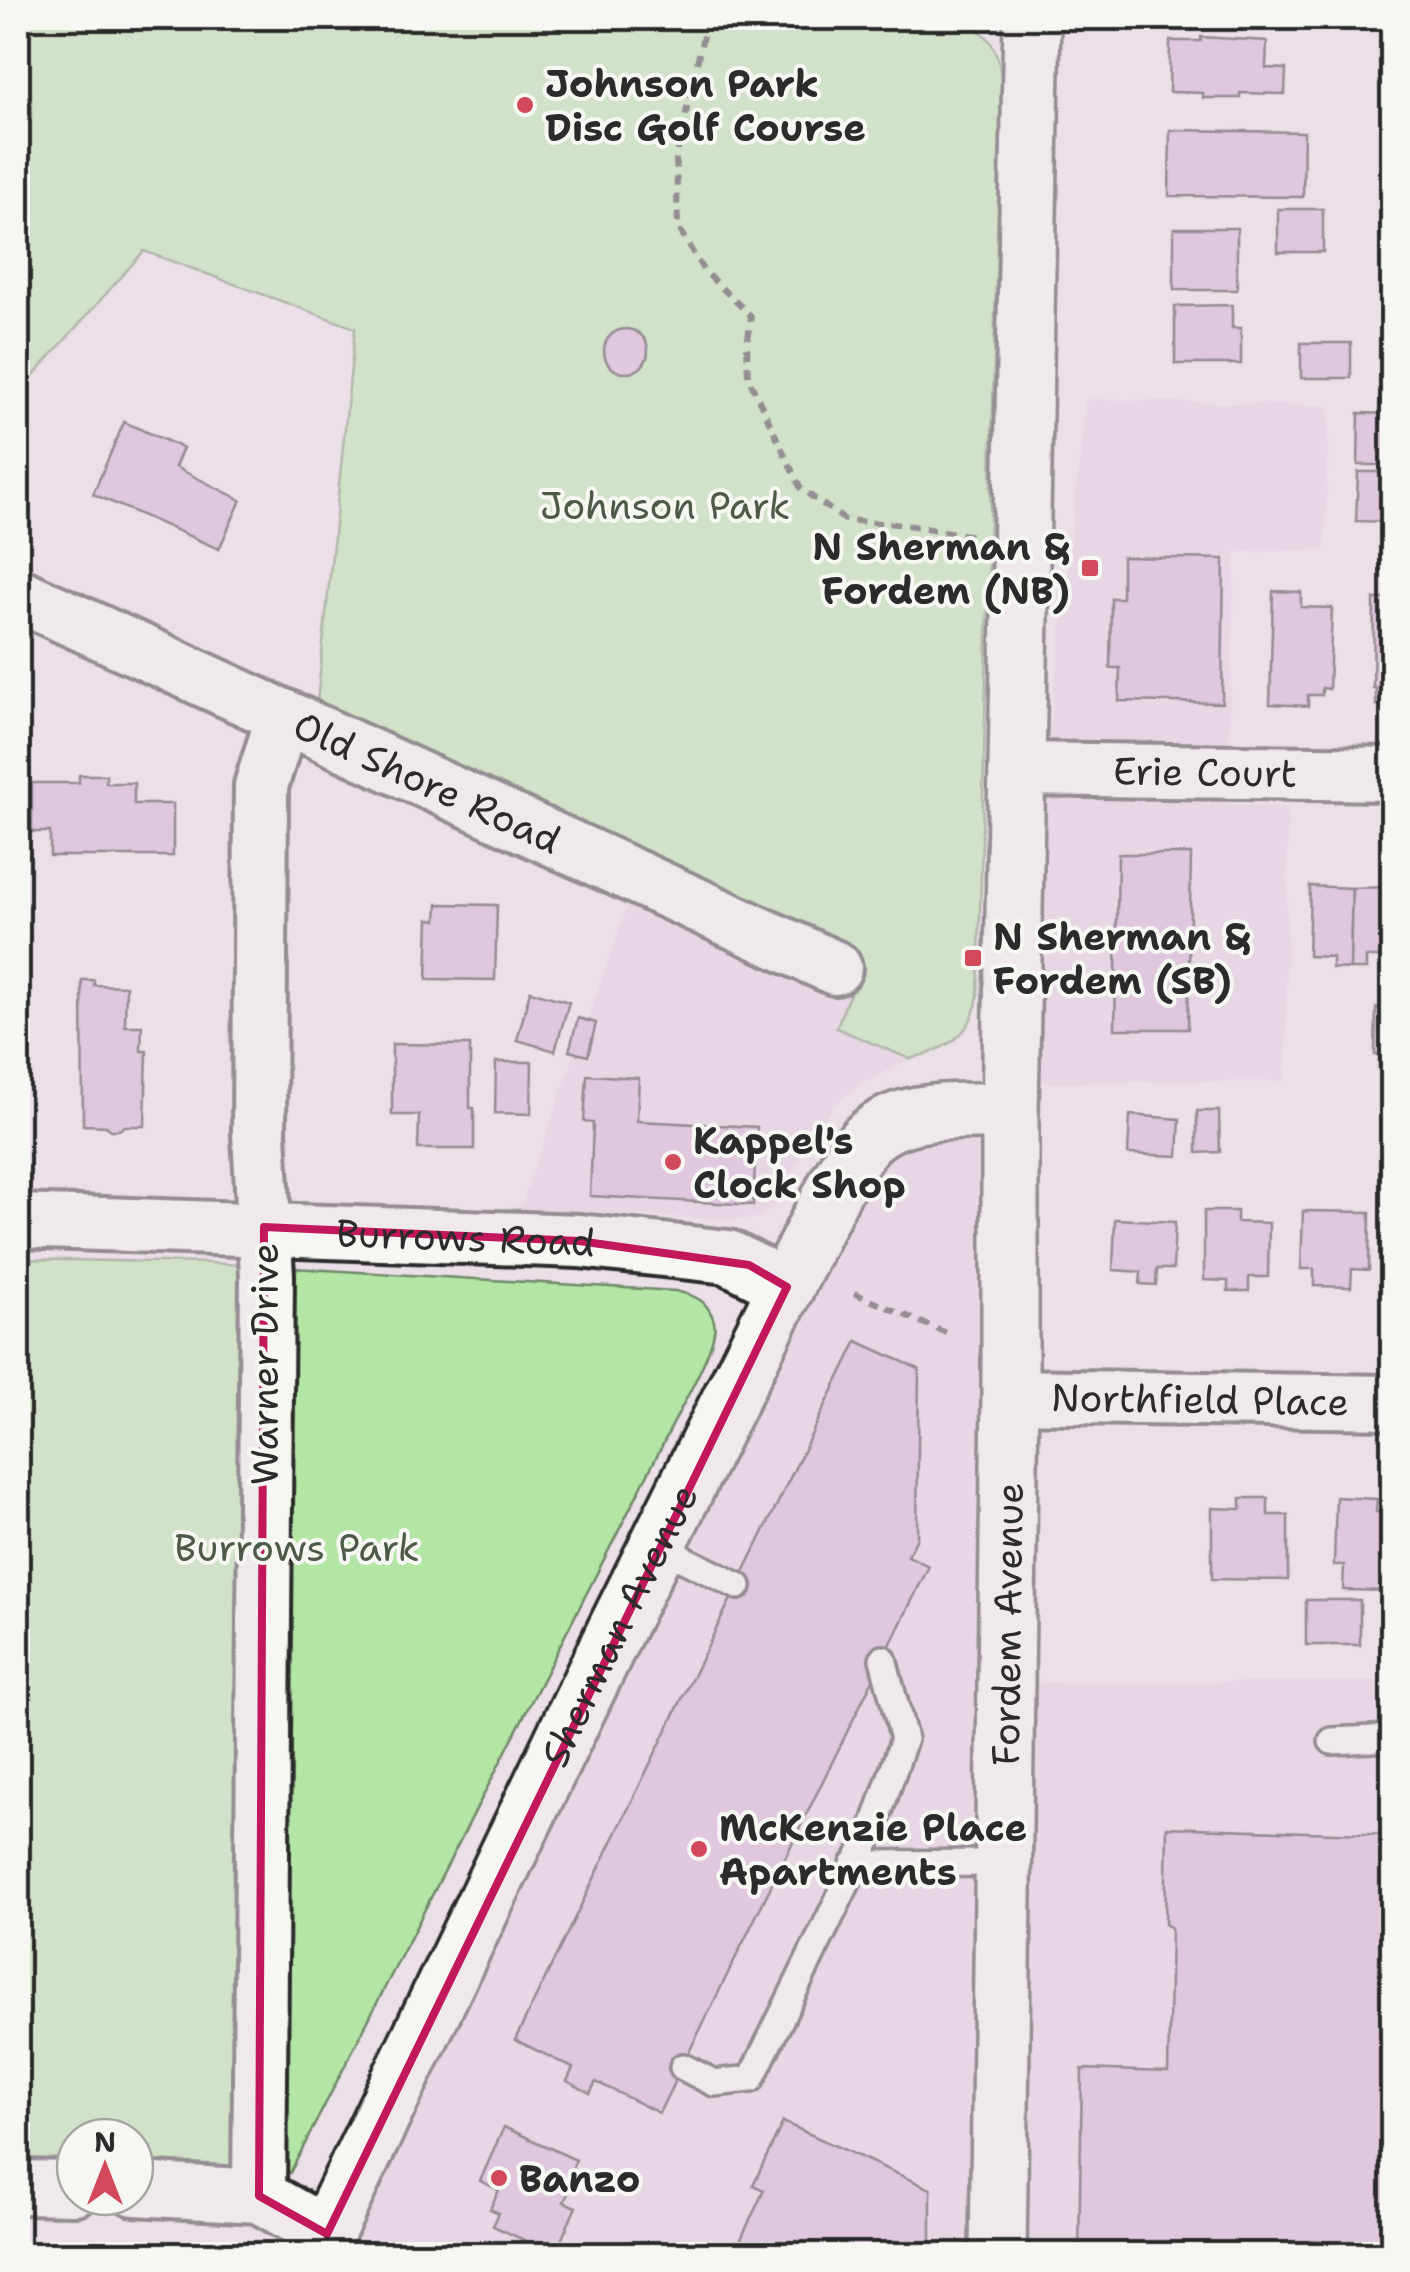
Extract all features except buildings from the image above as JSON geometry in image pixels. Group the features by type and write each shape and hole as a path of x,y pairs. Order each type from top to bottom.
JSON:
{"street":[{"name":"Fordem Avenue","path":"998,2254 1010,1112 1032,18"},
{"name":"Old Shore Road","path":"18,595 835,968"},
{"name":"Warner Drive","path":"258,2196 267,1276 258,1134 262,786 283,716"},
{"name":"Erie Court","path":"1017,769 1392,774"},
{"name":"Sherman Avenue","path":"322,2244 657,1546 836,1186 863,1143 895,1122 917,1115 1010,1112"},
{"name":"Burrows Road","path":"18,1221 579,1241 728,1257 749,1264 787,1287"},
{"name":"Northfield Place","path":"1010,1396 1392,1402"},
{"path":"18,2187 55,2188"},
{"path":"155,2190 258,2196 322,2244"}],"lane":[{"path":"657,1546 738,1586"},
{"path":"682,2066 714,2083 751,2079 873,1829 904,1739 883,1659"},
{"path":"1332,1740 1392,1738"},
{"path":"854,1864 1004,1863"}],"path":[{"path":"707,18 676,158 678,227 703,270 752,316 747,345 748,376 801,488 844,520 975,536"},
{"path":"854,1293 953,1336"}],"highlighted area":[{"path":"264,1227 579,1241 749,1265 787,1287 327,2234 259,2196"}],"shaded area":[{"path":"1086,399 1329,406 1325,549 1235,552 1227,804 1288,807 1286,1081 1011,1083"},
{"path":"630,898 852,987 837,1028 910,1059 858,1086 836,1104 809,1138 778,1202 762,1217 740,1220 519,1211"},
{"path":"1010,1111 1007,1683 1392,1681 1392,2254 316,2254 863,1143"}],"green space":[{"name":"Johnson Park","path":"18,18 884,18 962,23 987,37 998,60 1001,79 978,995 970,1022 955,1039 910,1059 836,1028 857,976 317,703 355,328 144,251 18,393"},
{"name":"Burrows Park","path":"18,1259 209,1263 676,1291 703,1302 715,1329 691,1390 290,2173 214,2191 155,2190 155,2117 55,2117 55,2188 18,2187"}],"place":[{"name":"Johnson Park Disc Golf Course","path":"525,105"},
{"name":"N Sherman & Fordem (NB)","path":"1090,568"},
{"name":"N Sherman & Fordem (SB)","path":"973,958"},
{"name":"Kappel's Clock Shop","path":"673,1162"},
{"name":"McKenzie Place Apartments","path":"699,1849"},
{"name":"Banzo","path":"499,2178"}]}
